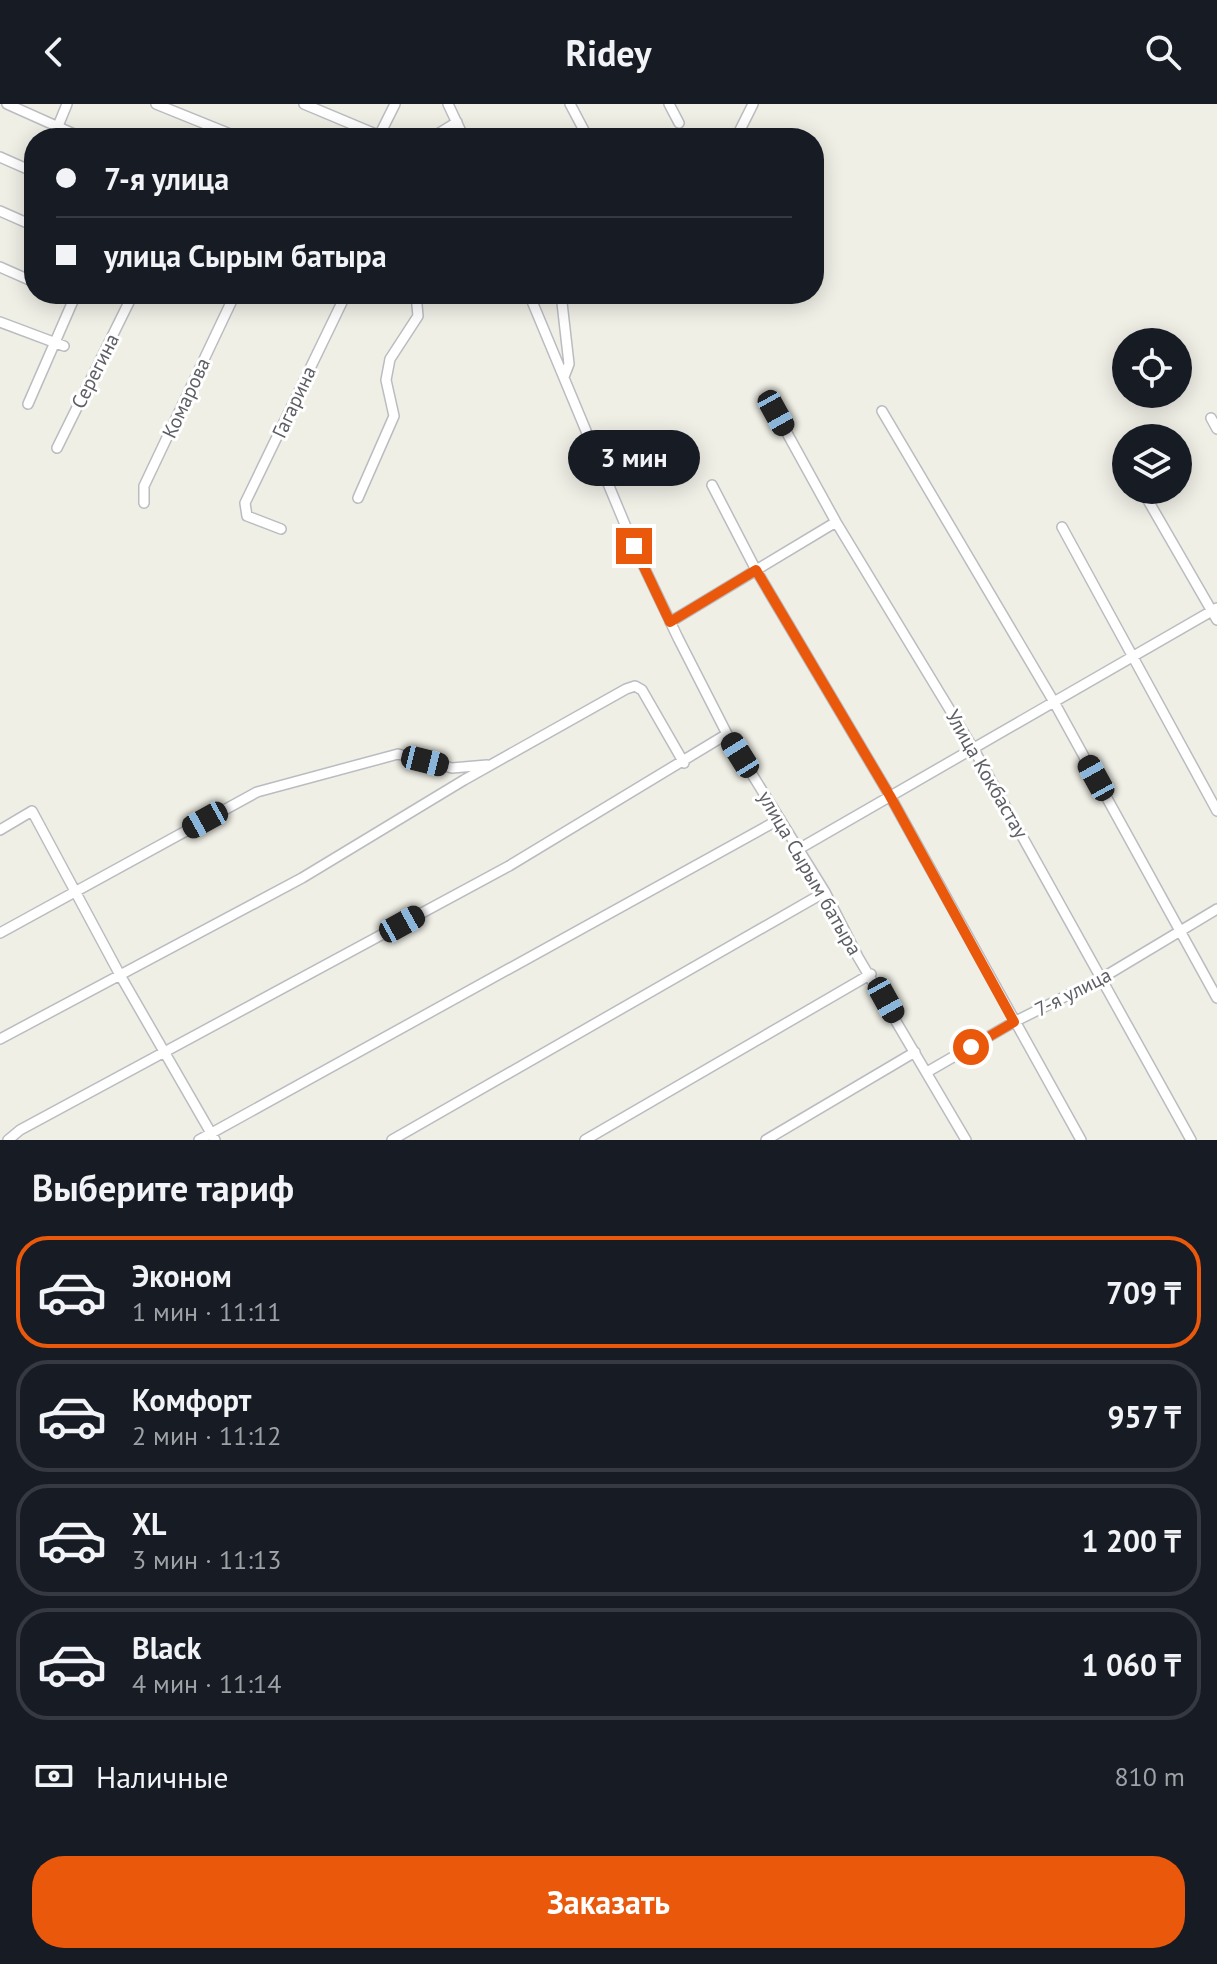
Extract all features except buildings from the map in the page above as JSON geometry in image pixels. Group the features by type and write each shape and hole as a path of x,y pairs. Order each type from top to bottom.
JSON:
{"street":[{"path":"7,104 62,128"},
{"path":"58,126 67,104"},
{"path":"156,104 215,128"},
{"path":"304,104 360,128"},
{"path":"385,128 395,104"},
{"path":"448,104 460,128"},
{"path":"570,104 583,128"},
{"path":"669,104 679,123"},
{"path":"741,128 753,104"},
{"path":"447,128 457,122"},
{"path":"0,157 24,168"},
{"path":"0,211 24,222"},
{"path":"0,267 24,278"},
{"path":"28,404 60,346 73,304"},
{"name":"Серегина","path":"57,448 128,304"},
{"name":"Комарова","path":"144,503 144,486 230,304"},
{"name":"Гагарина","path":"281,529 257,522 244,510 246,497 341,304"},
{"path":"358,498 394,416 386,380 388,370 393,350 418,316 417,304"},
{"name":"улица Сырым батыра","path":"533,304 670,622 727,734 825,892 858,957 871,974 964,1137"},
{"path":"562,304 569,364 564,377"},
{"path":"0,322 60,346"},
{"path":"882,411 1054,702 1217,998"},
{"name":"Улица Кокбастау","path":"776,413 836,522 973,748 1191,1140"},
{"path":"1211,418 1217,429"},
{"path":"712,485 756,570 890,796 1081,1140"},
{"path":"797,850 1215,613 1150,504"},
{"path":"670,622 836,522"},
{"path":"1062,527 1217,811"},
{"path":"0,1039 302,878 490,765 635,686 642,690 684,763"},
{"path":"8,1140 20,1130 509,866 684,763 727,734"},
{"path":"0,933 257,792 398,754 452,768 490,765"},
{"path":"0,830 32,811 120,975 213,1137"},
{"path":"199,1140 213,1137 780,819"},
{"path":"392,1140 825,892"},
{"name":"7-я улица","path":"927,1072 1014,1022 1102,978 1217,909"},
{"path":"585,1140 871,974"},
{"path":"766,1140 915,1052"},
{"path":"952,1140 964,1137"}],"route":[{"path":"634,546 670,622 756,570 890,796 1014,1022 971,1047"}]}
